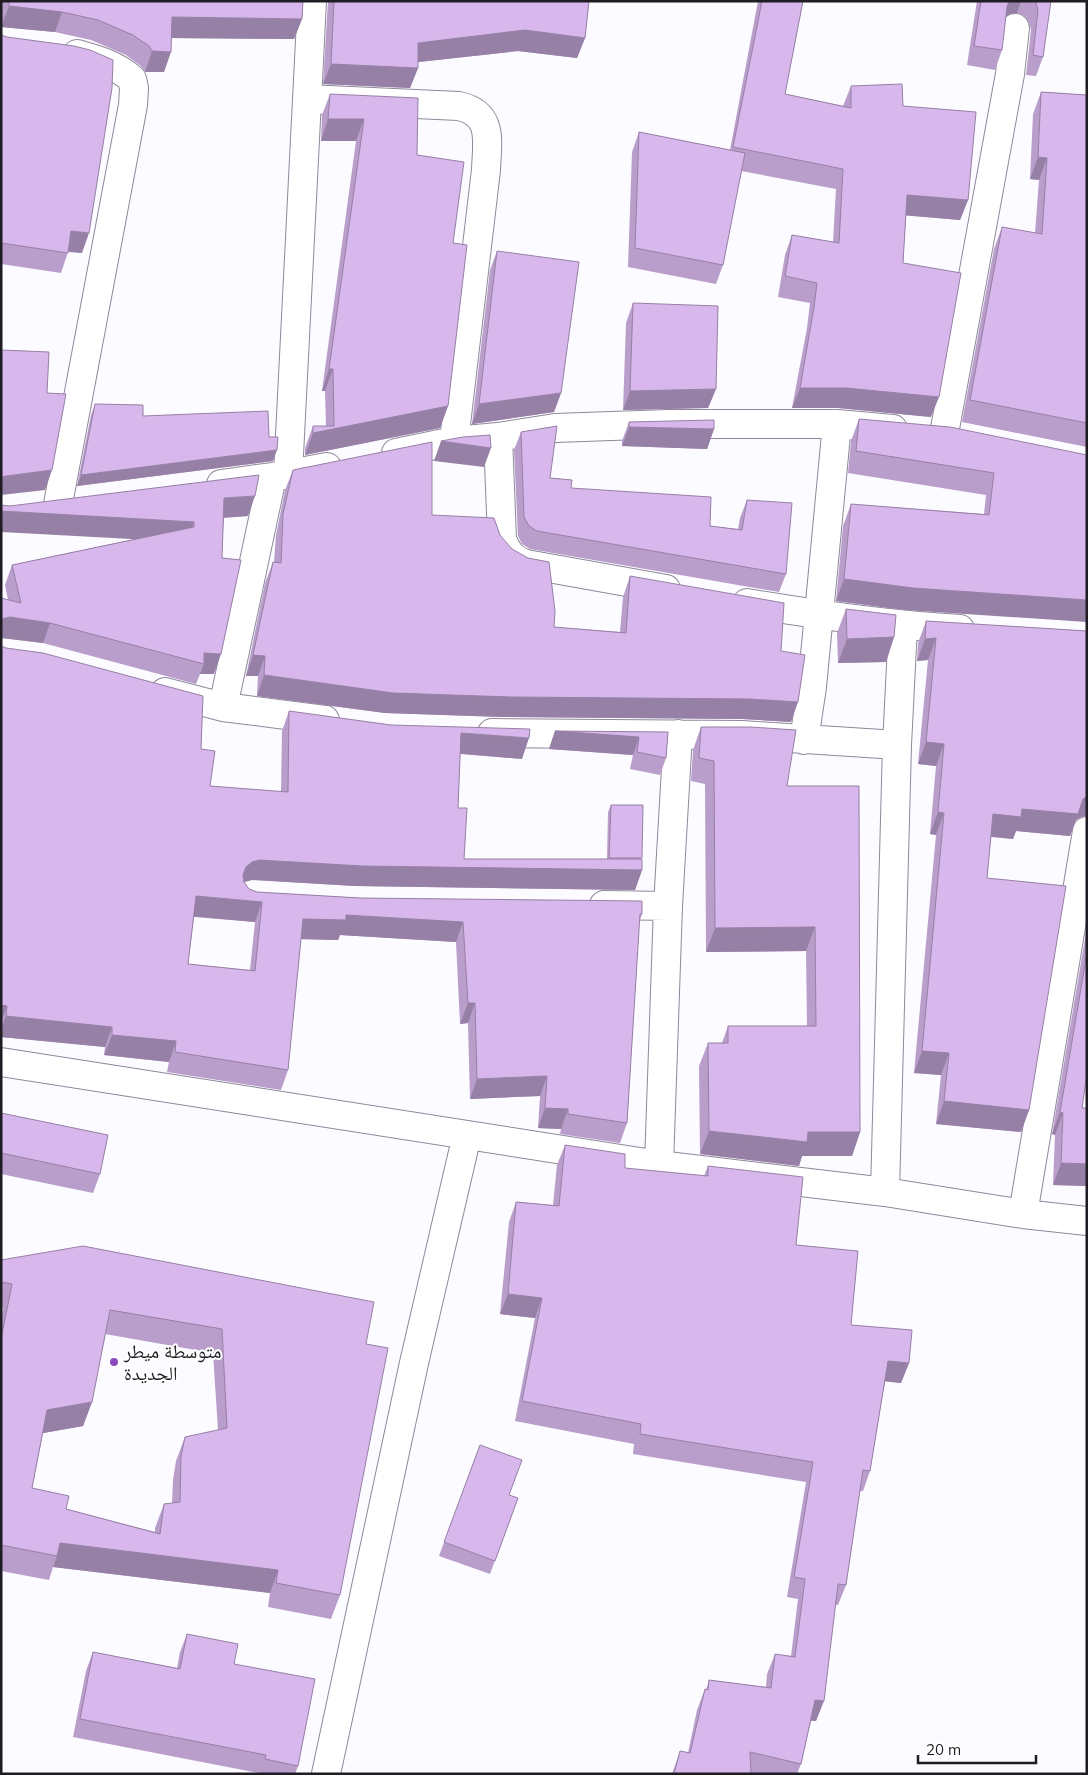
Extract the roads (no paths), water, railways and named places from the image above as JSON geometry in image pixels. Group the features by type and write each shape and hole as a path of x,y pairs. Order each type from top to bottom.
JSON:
{"street":[{"path":"223,707 280,476 307,99 312,1"},
{"path":"928,433 1010,74 1015,28"},
{"path":"56,49 101,60 121,70 132,79 134,88 131,114 58,504"},
{"path":"307,99 459,106 471,109 481,118 485,126 487,143 486,170 454,440"},
{"path":"376,457 454,440 498,437 564,428 668,424 837,424 928,433 972,440"},
{"path":"804,740 810,706 837,424"},
{"path":"498,437 502,539 507,551 516,560 526,564 694,594"},
{"path":"197,487 280,476 347,463"},
{"path":"30,508 86,501"},
{"path":"723,598 819,615 903,626 980,631"},
{"path":"885,1192 897,745 903,626"},
{"path":"146,686 223,707 346,723"},
{"path":"464,732 742,735 897,745"},
{"path":"659,1165 668,906 678,734"},
{"path":"1023,1214 1087,831"},
{"path":"581,905 668,906"},
{"path":"1,1062 659,1165 885,1192 1023,1214 1087,1221"},
{"path":"326,1774 414,1363 467,1135"}],"place":[{"name":"متوسطة ميطر الجديدة","path":"114,1362"}]}
